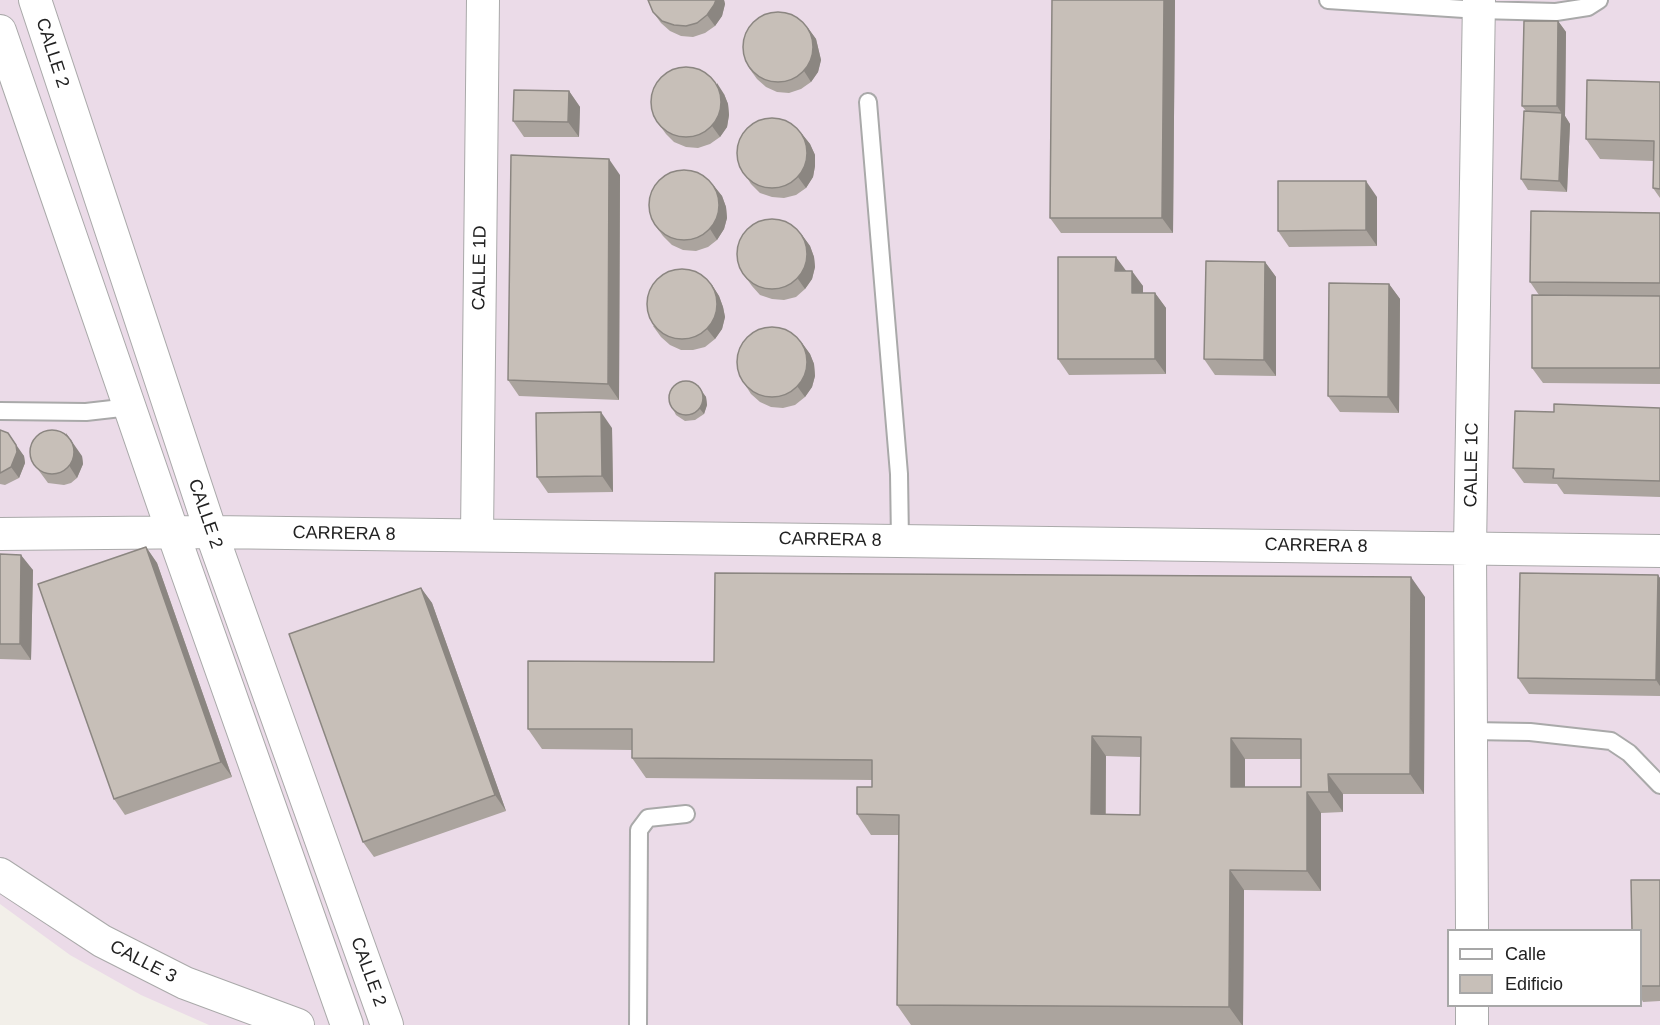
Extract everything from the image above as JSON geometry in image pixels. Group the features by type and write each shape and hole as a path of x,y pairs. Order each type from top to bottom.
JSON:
{"street":[{"name":"CALLE 2","path":"34,0 211,532 387,1025"},
{"name":"CALLE 1D","path":"477,535 483,0"},
{"name":"CALLE 1C","path":"1472,929 1470,548 1479,5"},
{"name":"CALLE 2","path":"0,31 347,1025"},
{"name":"CARRERA 8","path":"0,534 211,532 1660,551"},
{"name":"CALLE 3","path":"0,874 113,946 185,983 298,1025"},
{"path":"1472,1007 1472,1025"}],"lane":[{"path":"1328,0 1479,5 1556,12 1588,7 1599,0"},
{"path":"868,102 899,474 900,541"},
{"path":"0,411 86,412 130,407"},
{"path":"1471,731 1530,732 1611,741 1629,753 1660,785"},
{"path":"638,1025 639,830 648,818 686,814"}],"shaded area":[{"path":"0,0 1660,0 1660,1025 209,1025 141,995 70,955 0,904"}],"building":[{"path":"648,0 716,0 707,15 697,23 686,26 662,21 653,12"},
{"path":"1052,0 1164,0 1162,218 1050,218"},
{"path":"778,12 791,15 803,22 810,34 813,47 810,60 803,72 791,79 778,82 765,79 753,72 746,60 743,47 746,34 753,22 765,15"},
{"path":"1524,21 1558,21 1557,106 1522,106"},
{"path":"686,67 699,70 711,77 718,89 721,102 718,115 711,127 699,134 686,137 673,134 661,127 654,115 651,102 654,89 661,77 673,70"},
{"path":"1587,80 1660,82 1660,189 1653,188 1654,141 1586,139"},
{"path":"514,90 569,91 568,122 513,121"},
{"path":"1524,111 1562,113 1559,181 1521,179"},
{"path":"772,118 785,121 797,128 804,140 807,153 804,166 797,178 785,185 772,188 759,185 747,178 740,166 737,153 740,140 747,128 759,121"},
{"path":"511,155 609,159 608,384 508,380"},
{"path":"684,170 697,173 709,180 716,192 719,205 716,218 709,230 697,237 684,240 671,237 659,230 652,218 649,205 652,192 659,180 671,173"},
{"path":"1278,181 1366,181 1366,230 1278,231"},
{"path":"1531,211 1660,213 1660,283 1530,282"},
{"path":"772,219 785,222 797,229 804,241 807,254 804,267 797,279 785,286 772,289 759,286 747,279 740,267 737,254 740,241 747,229 759,222"},
{"path":"1058,257 1116,257 1115,271 1132,271 1132,293 1155,293 1155,359 1058,359"},
{"path":"1206,261 1265,262 1264,360 1204,359"},
{"path":"682,269 695,272 707,279 714,291 717,304 714,317 707,329 695,336 682,339 669,336 657,329 650,317 647,304 650,291 657,279 669,272"},
{"path":"1329,283 1389,284 1388,397 1328,396"},
{"path":"1532,295 1660,296 1660,368 1532,368"},
{"path":"772,327 785,330 797,337 804,349 807,362 804,375 797,387 785,394 772,397 759,394 747,387 740,375 737,362 740,349 747,337 759,330"},
{"path":"686,381 698,386 703,398 698,410 686,415 674,410 669,398 674,386"},
{"path":"1554,404 1660,408 1660,481 1553,478 1554,469 1513,468 1515,411 1554,412"},
{"path":"601,412 602,476 537,477 536,413"},
{"path":"0,430 8,433 16,445 17,452 11,467 0,473"},
{"path":"52,430 61,431 68,436 73,443 73,461 68,468 61,473 52,474 43,473 36,468 31,461 30,452 31,443 36,436 43,431"},
{"path":"146,547 221,762 114,799 38,584"},
{"path":"0,554 21,555 20,644 0,644"},
{"path":"715,573 1411,577 1410,774 1328,774 1329,792 1307,792 1307,871 1230,870 1229,1007 897,1005 899,815 857,814 857,787 872,787 872,760 632,758 632,729 528,729 528,661 714,662","holes":["1092,736 1141,737 1140,815 1091,814","1231,738 1301,739 1301,787 1231,787"]},
{"path":"1520,573 1658,575 1656,680 1518,678"},
{"path":"421,588 495,795 363,842 289,634"},
{"path":"1631,880 1660,880 1660,986 1642,986 1642,929 1632,929"}]}
